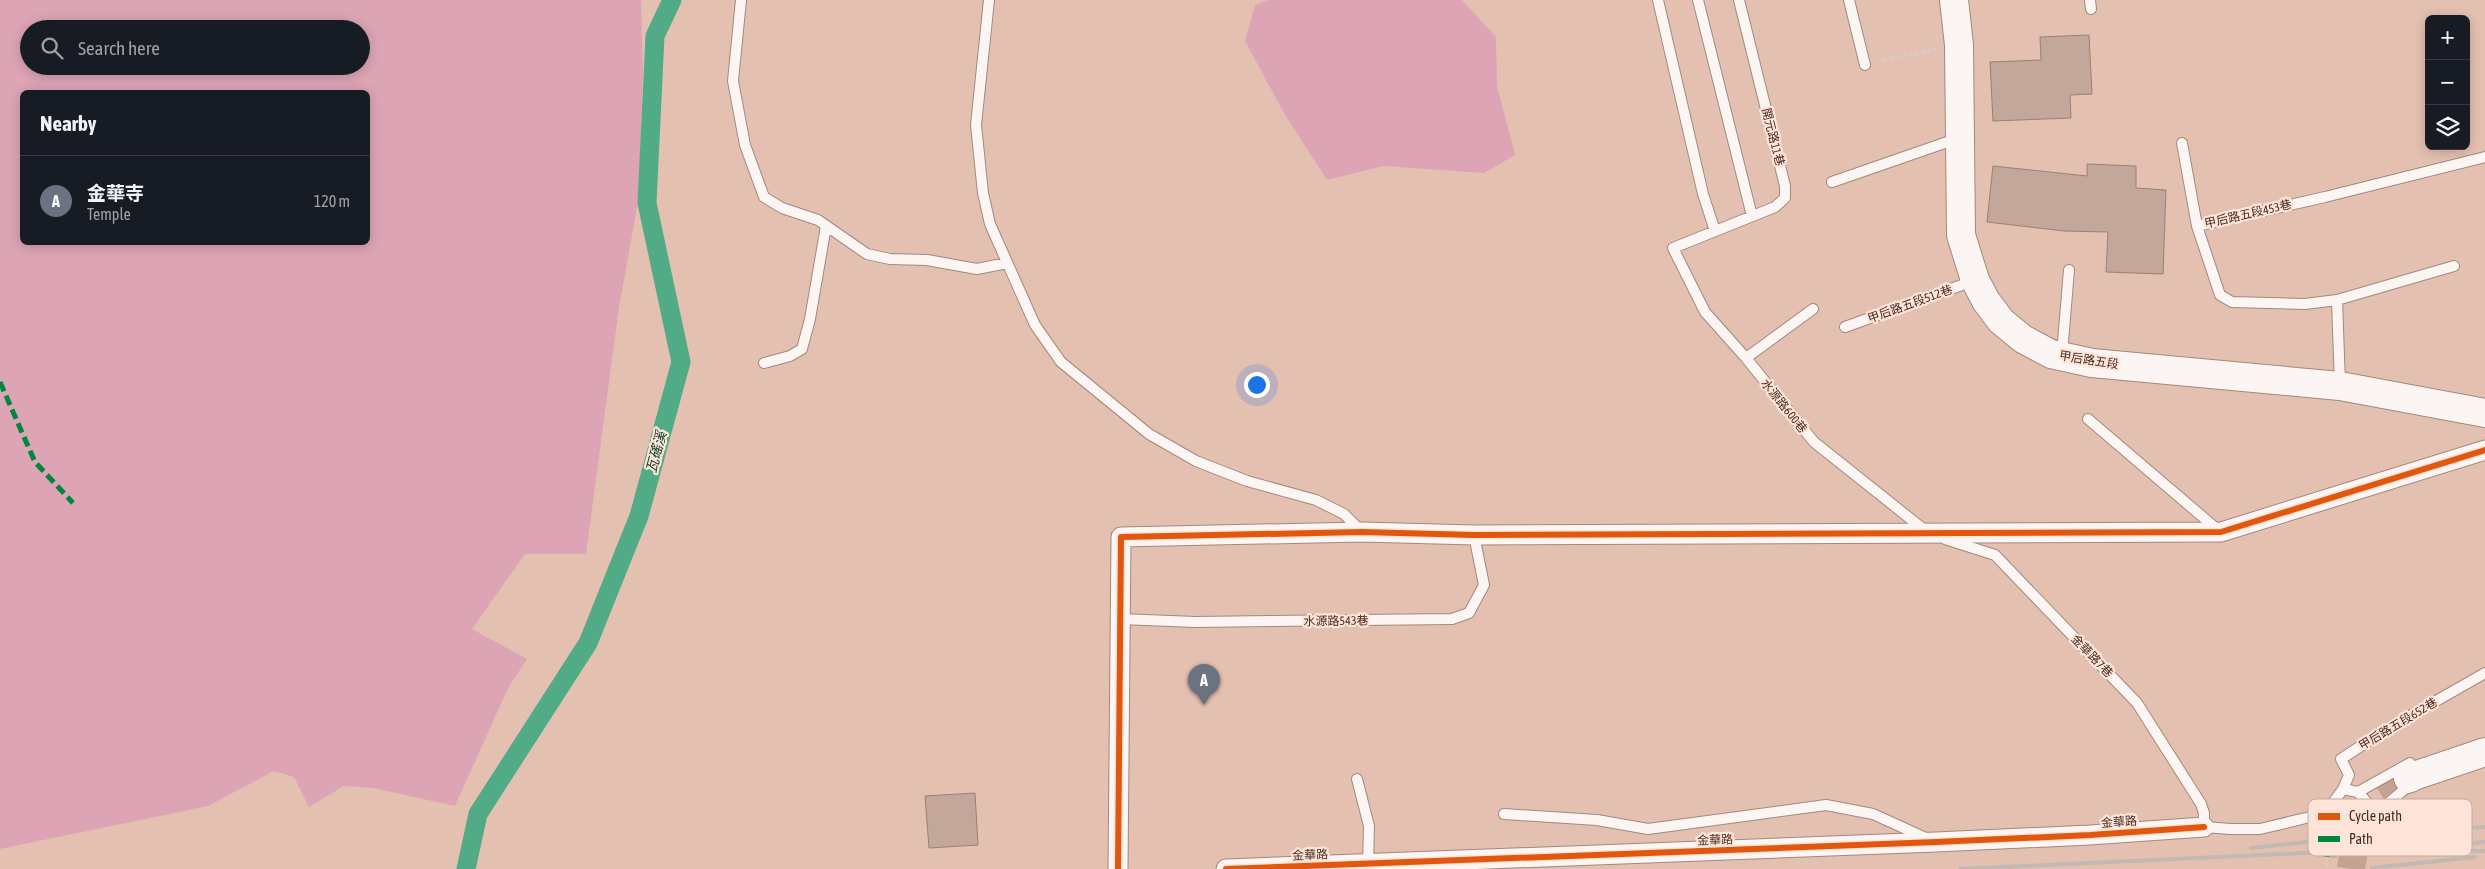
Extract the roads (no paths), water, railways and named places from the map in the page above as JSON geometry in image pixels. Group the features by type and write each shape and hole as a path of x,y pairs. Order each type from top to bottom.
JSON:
{"main road":[{"name":"甲后路五段","path":"1953,6 1959,45 1961,235 1974,280 2002,322 2023,339 2050,354 2092,363 2340,386 2485,413"},
{"path":"2415,768 2485,752"}],"street":[{"path":"1118,869 1121,537 1362,532 1474,535 2220,532 2485,450"},
{"name":"金華路","path":"1226,869 1368,864 1549,863 2090,835 2204,827"}],"lane":[{"path":"740,0 733,81 745,145 764,197 782,208 818,220 868,254 890,259 927,260 977,269 1007,263"},
{"path":"989,0 976,125 982,193 990,224 1035,325 1061,362 1149,434 1196,461 1238,478 1316,500 1344,514 1362,532"},
{"path":"1658,0 1703,194 1715,231"},
{"path":"1698,0 1752,216"},
{"name":"開元路11巷","path":"1673,248 1775,207 1785,198 1785,186 1739,0"},
{"path":"1849,0 1865,65"},
{"path":"1832,182 1960,138"},
{"path":"2182,144 2197,226"},
{"name":"甲后路五段453巷","path":"2454,266 2337,300 2305,304 2232,302 2220,295 2197,226 2325,197 2485,157"},
{"path":"764,363 790,356 802,349 810,319 826,226"},
{"name":"水源路600巷","path":"1673,248 1704,312 1746,358 1814,442 1930,534"},
{"path":"2062,356 2069,270"},
{"name":"甲后路五段512巷","path":"1845,327 1974,280"},
{"path":"2337,300 2340,386"},
{"path":"1746,358 1813,309"},
{"path":"2088,419 2220,532"},
{"name":"金華路7巷","path":"1930,534 1994,555 2137,703 2201,804 2204,813 2204,827"},
{"name":"水源路543巷","path":"1120,619 1195,622 1452,619 1469,613 1484,585 1474,535"},
{"name":"甲后路五段652巷","path":"2343,789 2349,775 2341,759 2387,728 2485,673"},
{"path":"2458,749 2485,742"},
{"path":"2358,792 2405,765 2415,768"},
{"path":"2394,799 2406,789 2450,776"},
{"path":"1357,779 1369,826 1368,864"},
{"path":"2343,789 2358,792 2364,799"},
{"name":"金華路","path":"2336,799 2343,789"},
{"path":"1504,814 1597,820 1648,829 1826,805 1873,814 1936,842"},
{"name":"金華路","path":"2204,827 2231,830 2260,829 2308,817"}],"waterway":[{"name":"瓦磘溪","path":"466,869 478,814 588,643 639,516 681,362 647,203 655,36 672,0"}],"tunnel":[{"path":"2376,799 2408,778"},
{"path":"2351,869 2353,856"}],"railway":[{"path":"2472,828 2485,827"},
{"path":"2251,848 2308,842"},
{"path":"2472,843 2485,842"},
{"path":"2472,851 2485,851"},
{"path":"1960,869 2308,853"},
{"path":"2372,868 2475,857"}],"place":[{"name":"金華寺","path":"1204,705"}]}
